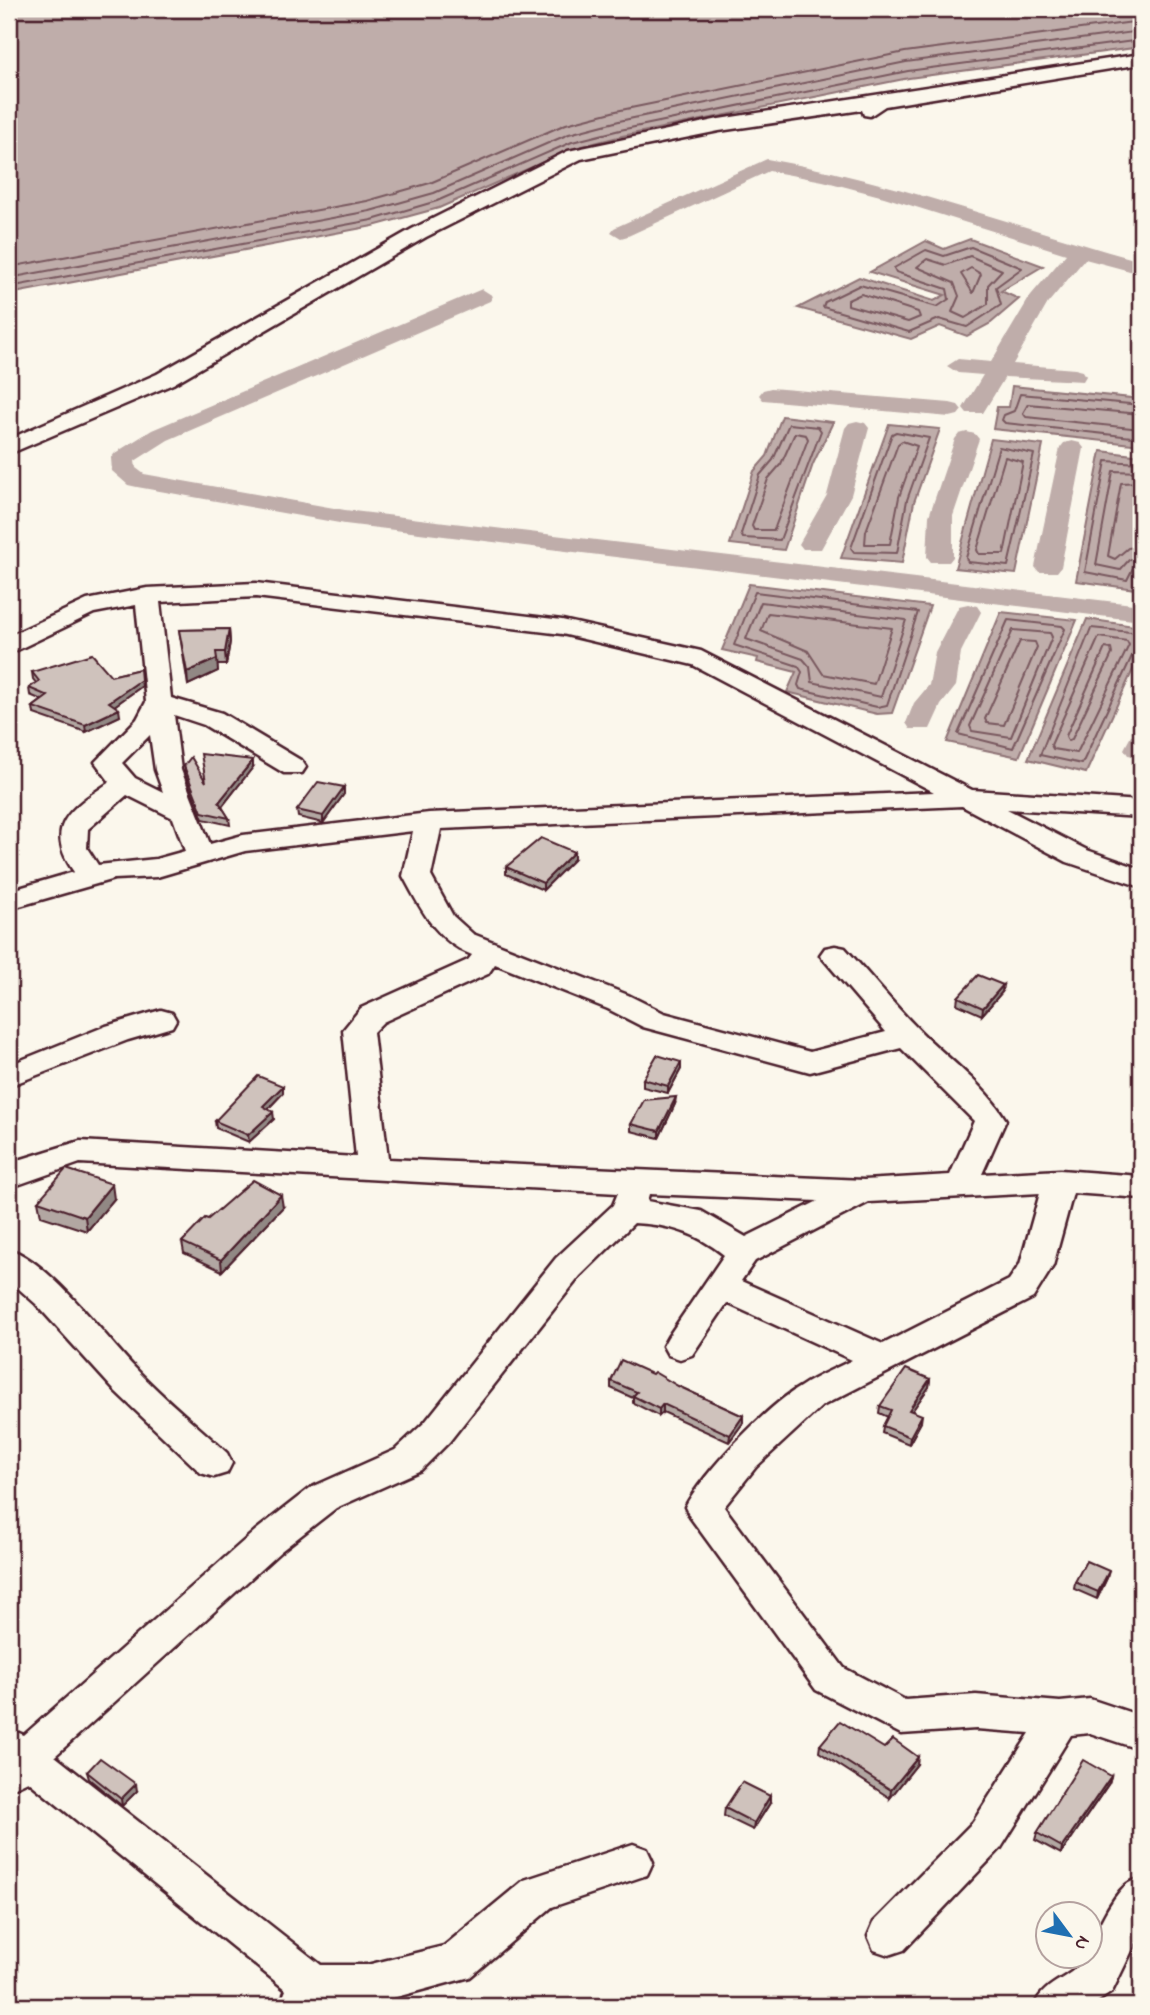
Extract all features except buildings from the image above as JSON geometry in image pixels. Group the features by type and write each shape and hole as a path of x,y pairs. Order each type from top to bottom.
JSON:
{"street":[{"path":"9,447 164,379 419,233 575,155 719,125 874,106 1141,59"},
{"path":"9,646 87,607 147,596 256,590 562,627 702,659 1077,856 1141,878"},
{"path":"147,596 168,770 201,857"},
{"path":"159,702 213,719 293,767"},
{"path":"159,702 148,723 108,762 125,784 184,813"},
{"path":"91,876 72,846 72,834 87,811 125,784"},
{"path":"9,900 112,870 157,868 243,843 429,821 554,818 969,798 1141,809"},
{"path":"429,821 417,876 442,921 463,941 488,953 618,1002 654,1020 810,1062 907,1036"},
{"path":"373,1169 358,1030 372,1015 478,967 488,953"},
{"path":"835,955 907,1036 990,1120 961,1186"},
{"path":"9,1076 117,1033 161,1020"},
{"path":"9,1177 25,1168 80,1152 373,1169 632,1197 864,1191 1060,1181 1141,1187"},
{"path":"1060,1181 1037,1266 1021,1289 810,1397 743,1457 703,1507 830,1679 901,1717 976,1712 1060,1719 1090,1716 1141,1733"},
{"path":"680,1346 743,1253 864,1191"},
{"path":"632,1197 712,1227 743,1253"},
{"path":"358,2006 307,1996 15,1758 268,1541 323,1498 408,1460 437,1432 568,1267 632,1197"},
{"path":"9,1261 48,1295 126,1381 214,1463"},
{"path":"721,1286 883,1359"},
{"path":"889,1936 987,1835 1060,1719"},
{"path":"307,1996 367,1985 456,1963 539,1893 633,1862"},
{"path":"1055,2006 1097,1979 1135,1919"}],"water":[{"path":"9,9 1141,9 1141,47 909,78 622,136 575,148 439,208 373,226 9,294"},
{"path":"970,239 1043,266 1001,291 1019,299 991,323 967,336 940,326 911,339 798,308 859,277 934,301 945,295 870,272 926,241 944,249"},
{"path":"1012,386 1141,399 1141,445 993,429 997,407 1009,407"},
{"path":"782,416 833,422 813,464 784,550 730,544 754,471 767,456"},
{"path":"889,424 940,429 914,502 902,563 841,558"},
{"path":"991,439 1043,445 1016,574 955,568"},
{"path":"1101,451 1141,456 1141,540 1136,589 1076,581"},
{"path":"749,584 930,606 892,713 877,714 787,692 796,672 757,662 758,658 722,650"},
{"path":"1001,612 1077,620 1019,757 947,742"},
{"path":"1087,619 1141,627 1141,652 1086,773 1028,759"}],"waterway":[{"path":"621,232 767,165 825,175 891,193 1080,251"},
{"path":"998,369 1039,300 1080,251"},
{"path":"1080,251 1141,268"},
{"path":"482,296 160,435 123,458 124,471 137,480 345,517 1141,613"},
{"path":"958,366 998,369"},
{"path":"975,408 998,369"},
{"path":"998,369 1075,376"},
{"path":"771,395 950,410"},
{"path":"812,544 839,495 857,428"},
{"path":"940,557 941,516 967,439"},
{"path":"1048,567 1072,448"},
{"path":"920,723 928,703 942,686 948,652 968,612"},
{"path":"1138,749 1141,742"}]}
